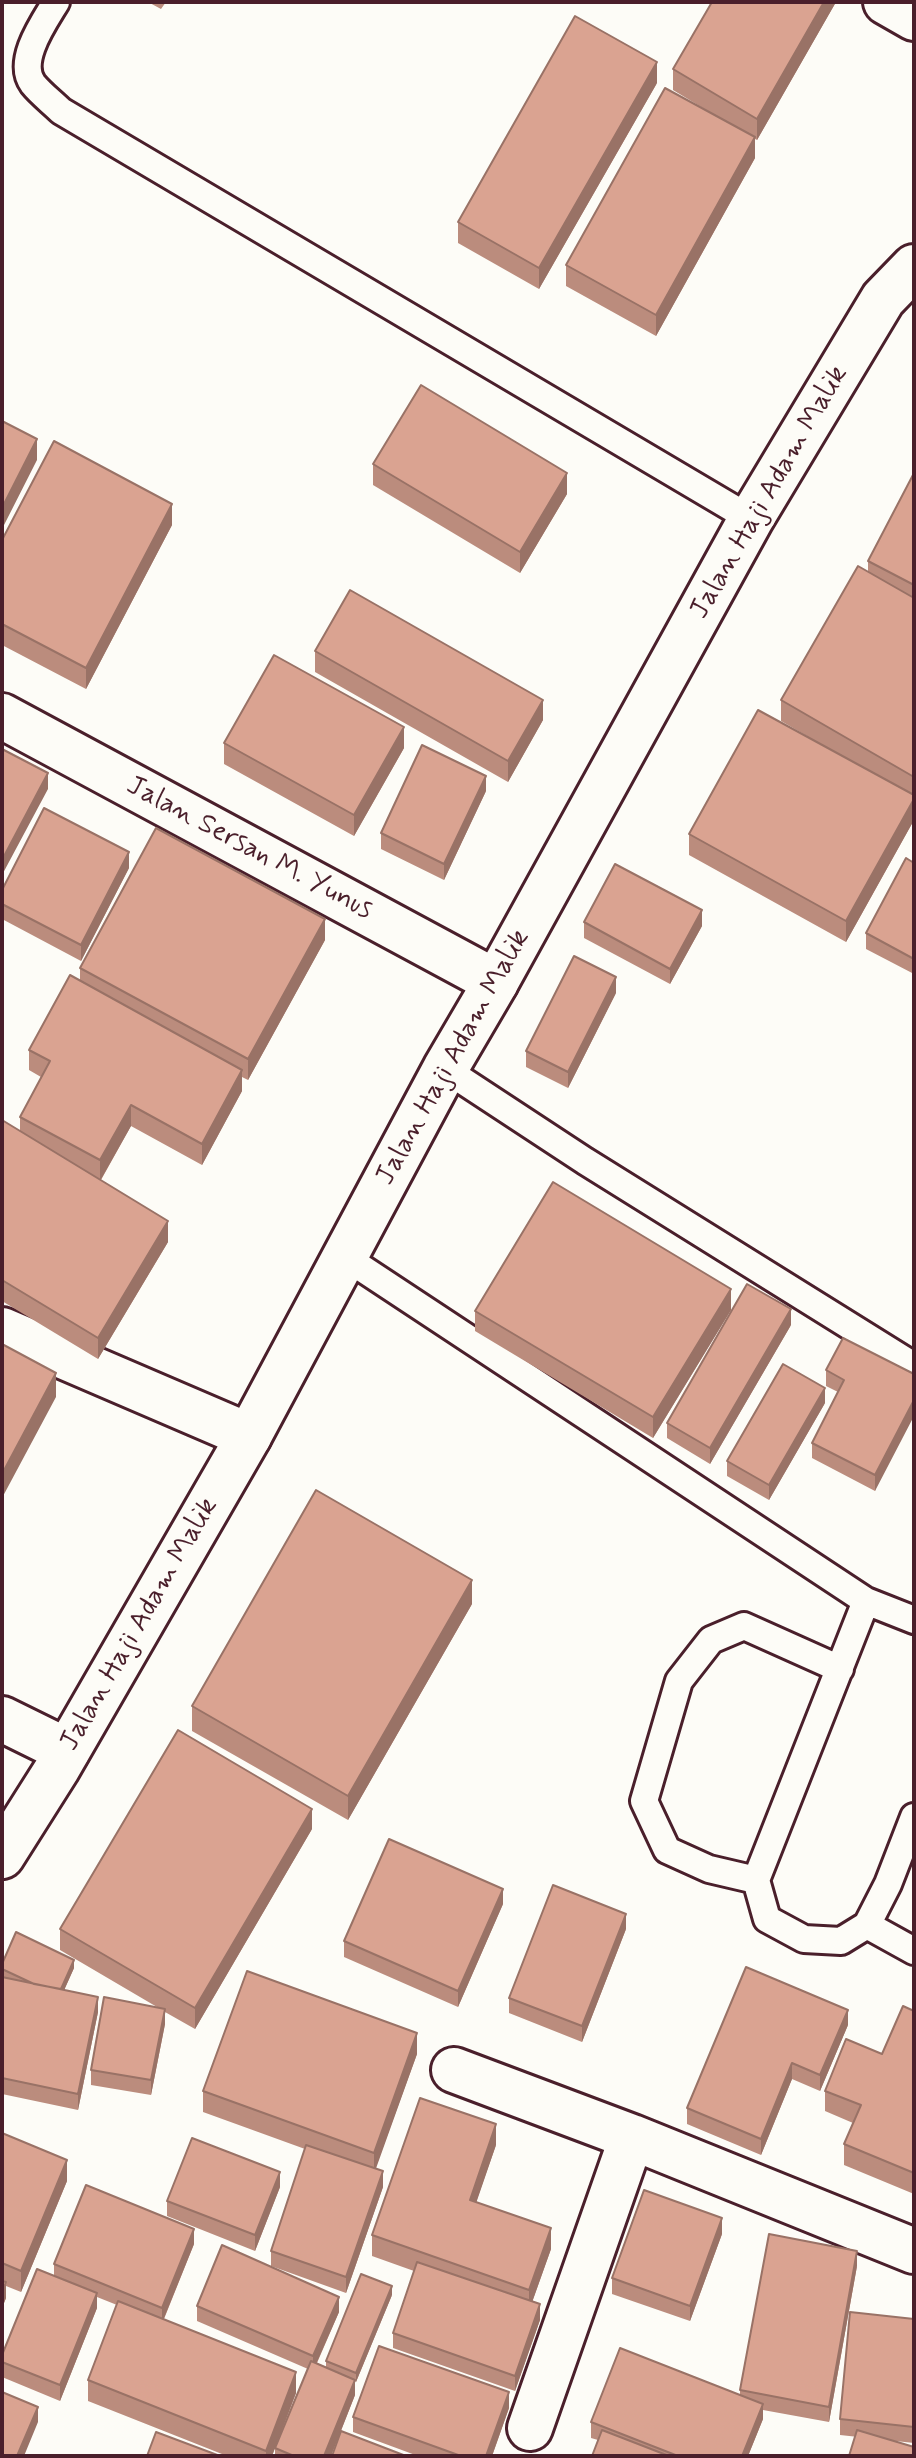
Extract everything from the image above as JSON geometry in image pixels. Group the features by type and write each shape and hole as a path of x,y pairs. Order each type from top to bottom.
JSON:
{"main road":[{"path":"886,2 914,18"},
{"name":"Jalan Haji Adam Malik","path":"2,1856 67,1751 249,1436 445,1069 751,519 883,299 914,267"},
{"name":"Jalan Sersan M. Yunus","path":"2,716 496,982"},
{"path":"2,1330 249,1436"},
{"path":"2,1719 67,1751"},
{"path":"454,2070 632,2137 914,2251"},
{"path":"530,2428 632,2137"}],"lane":[{"path":"56,2 27,56 31,81 61,111 751,519"},
{"path":"445,1069 585,1161 914,1366"},
{"path":"345,1257 866,1601 914,1620"},
{"path":"866,1601 756,1880 767,1919 804,1939 841,1941 867,1925 888,1884 914,1817"},
{"path":"756,1880 709,1869 667,1850 644,1801 679,1681 711,1640 744,1626 840,1669"},
{"path":"867,1925 914,1951"}],"building":[{"path":"712,2 824,2 757,119 673,69"},
{"path":"575,16 657,62 539,268 458,222"},
{"path":"665,88 755,137 656,315 566,265"},
{"path":"421,385 567,473 520,552 373,464"},
{"path":"2,421 37,439 2,508"},
{"path":"54,441 172,504 86,668 2,624 2,540"},
{"path":"914,473 914,585 868,561"},
{"path":"858,566 914,598 914,777 781,700"},
{"path":"350,590 543,700 508,761 315,651"},
{"path":"274,655 404,727 354,815 224,743"},
{"path":"758,710 914,795 846,921 689,834"},
{"path":"422,745 486,776 444,864 381,833"},
{"path":"2,749 48,773 2,860"},
{"path":"44,808 129,852 81,945 2,904 2,890"},
{"path":"156,828 325,919 248,1059 80,968"},
{"path":"906,858 914,863 914,959 866,933"},
{"path":"615,864 702,910 670,969 584,922"},
{"path":"574,956 616,977 568,1072 526,1051"},
{"path":"70,975 242,1070 202,1144 131,1105 100,1160 20,1117 50,1061 29,1050"},
{"path":"2,1120 168,1221 98,1338 2,1280"},
{"path":"553,1182 731,1289 653,1417 475,1311"},
{"path":"747,1284 791,1309 710,1448 667,1423"},
{"path":"843,1338 914,1374 914,1400 875,1475 812,1443 844,1380 826,1370"},
{"path":"2,1344 56,1373 2,1474"},
{"path":"783,1364 825,1388 769,1485 727,1461"},
{"path":"316,1490 472,1580 348,1796 192,1706"},
{"path":"178,1730 312,1809 195,2008 60,1929"},
{"path":"389,1839 503,1889 458,1991 344,1941"},
{"path":"553,1885 626,1914 582,2026 509,1998"},
{"path":"16,1932 74,1960 61,1989 34,1984 2,1969"},
{"path":"746,1967 848,2010 820,2075 792,2063 761,2139 687,2108"},
{"path":"247,1971 417,2033 374,2153 203,2091"},
{"path":"2,1977 98,1997 78,2094 2,2078"},
{"path":"104,1997 165,2009 151,2080 91,2070"},
{"path":"903,2006 914,2011 914,2173 844,2144 861,2105 825,2091 846,2039 882,2054"},
{"path":"420,2098 496,2124 470,2200 551,2228 529,2290 372,2235"},
{"path":"2,2133 67,2160 21,2271 2,2263"},
{"path":"192,2138 280,2172 255,2235 167,2201"},
{"path":"306,2145 383,2171 346,2277 271,2251"},
{"path":"86,2185 194,2229 162,2308 54,2264"},
{"path":"644,2190 722,2218 690,2306 612,2278"},
{"path":"769,2234 857,2251 829,2407 740,2390"},
{"path":"222,2245 339,2297 313,2356 197,2306"},
{"path":"417,2262 540,2304 515,2376 393,2333"},
{"path":"37,2269 97,2293 60,2385 2,2362 2,2355"},
{"path":"361,2274 392,2286 356,2373 326,2361"},
{"path":"118,2301 296,2372 266,2451 88,2380"},
{"path":"850,2312 914,2319 914,2427 840,2419"},
{"path":"379,2346 509,2392 486,2456 461,2456 353,2417"},
{"path":"620,2348 763,2404 742,2456 678,2456 591,2422"},
{"path":"311,2361 355,2380 324,2456 294,2456 275,2448"},
{"path":"2,2392 38,2407 17,2456 2,2456"},
{"path":"602,2430 669,2456 592,2456"},
{"path":"857,2430 914,2447 914,2456 849,2456"},
{"path":"341,2431 406,2456 332,2456"},
{"path":"156,2432 220,2456 147,2456"}]}
